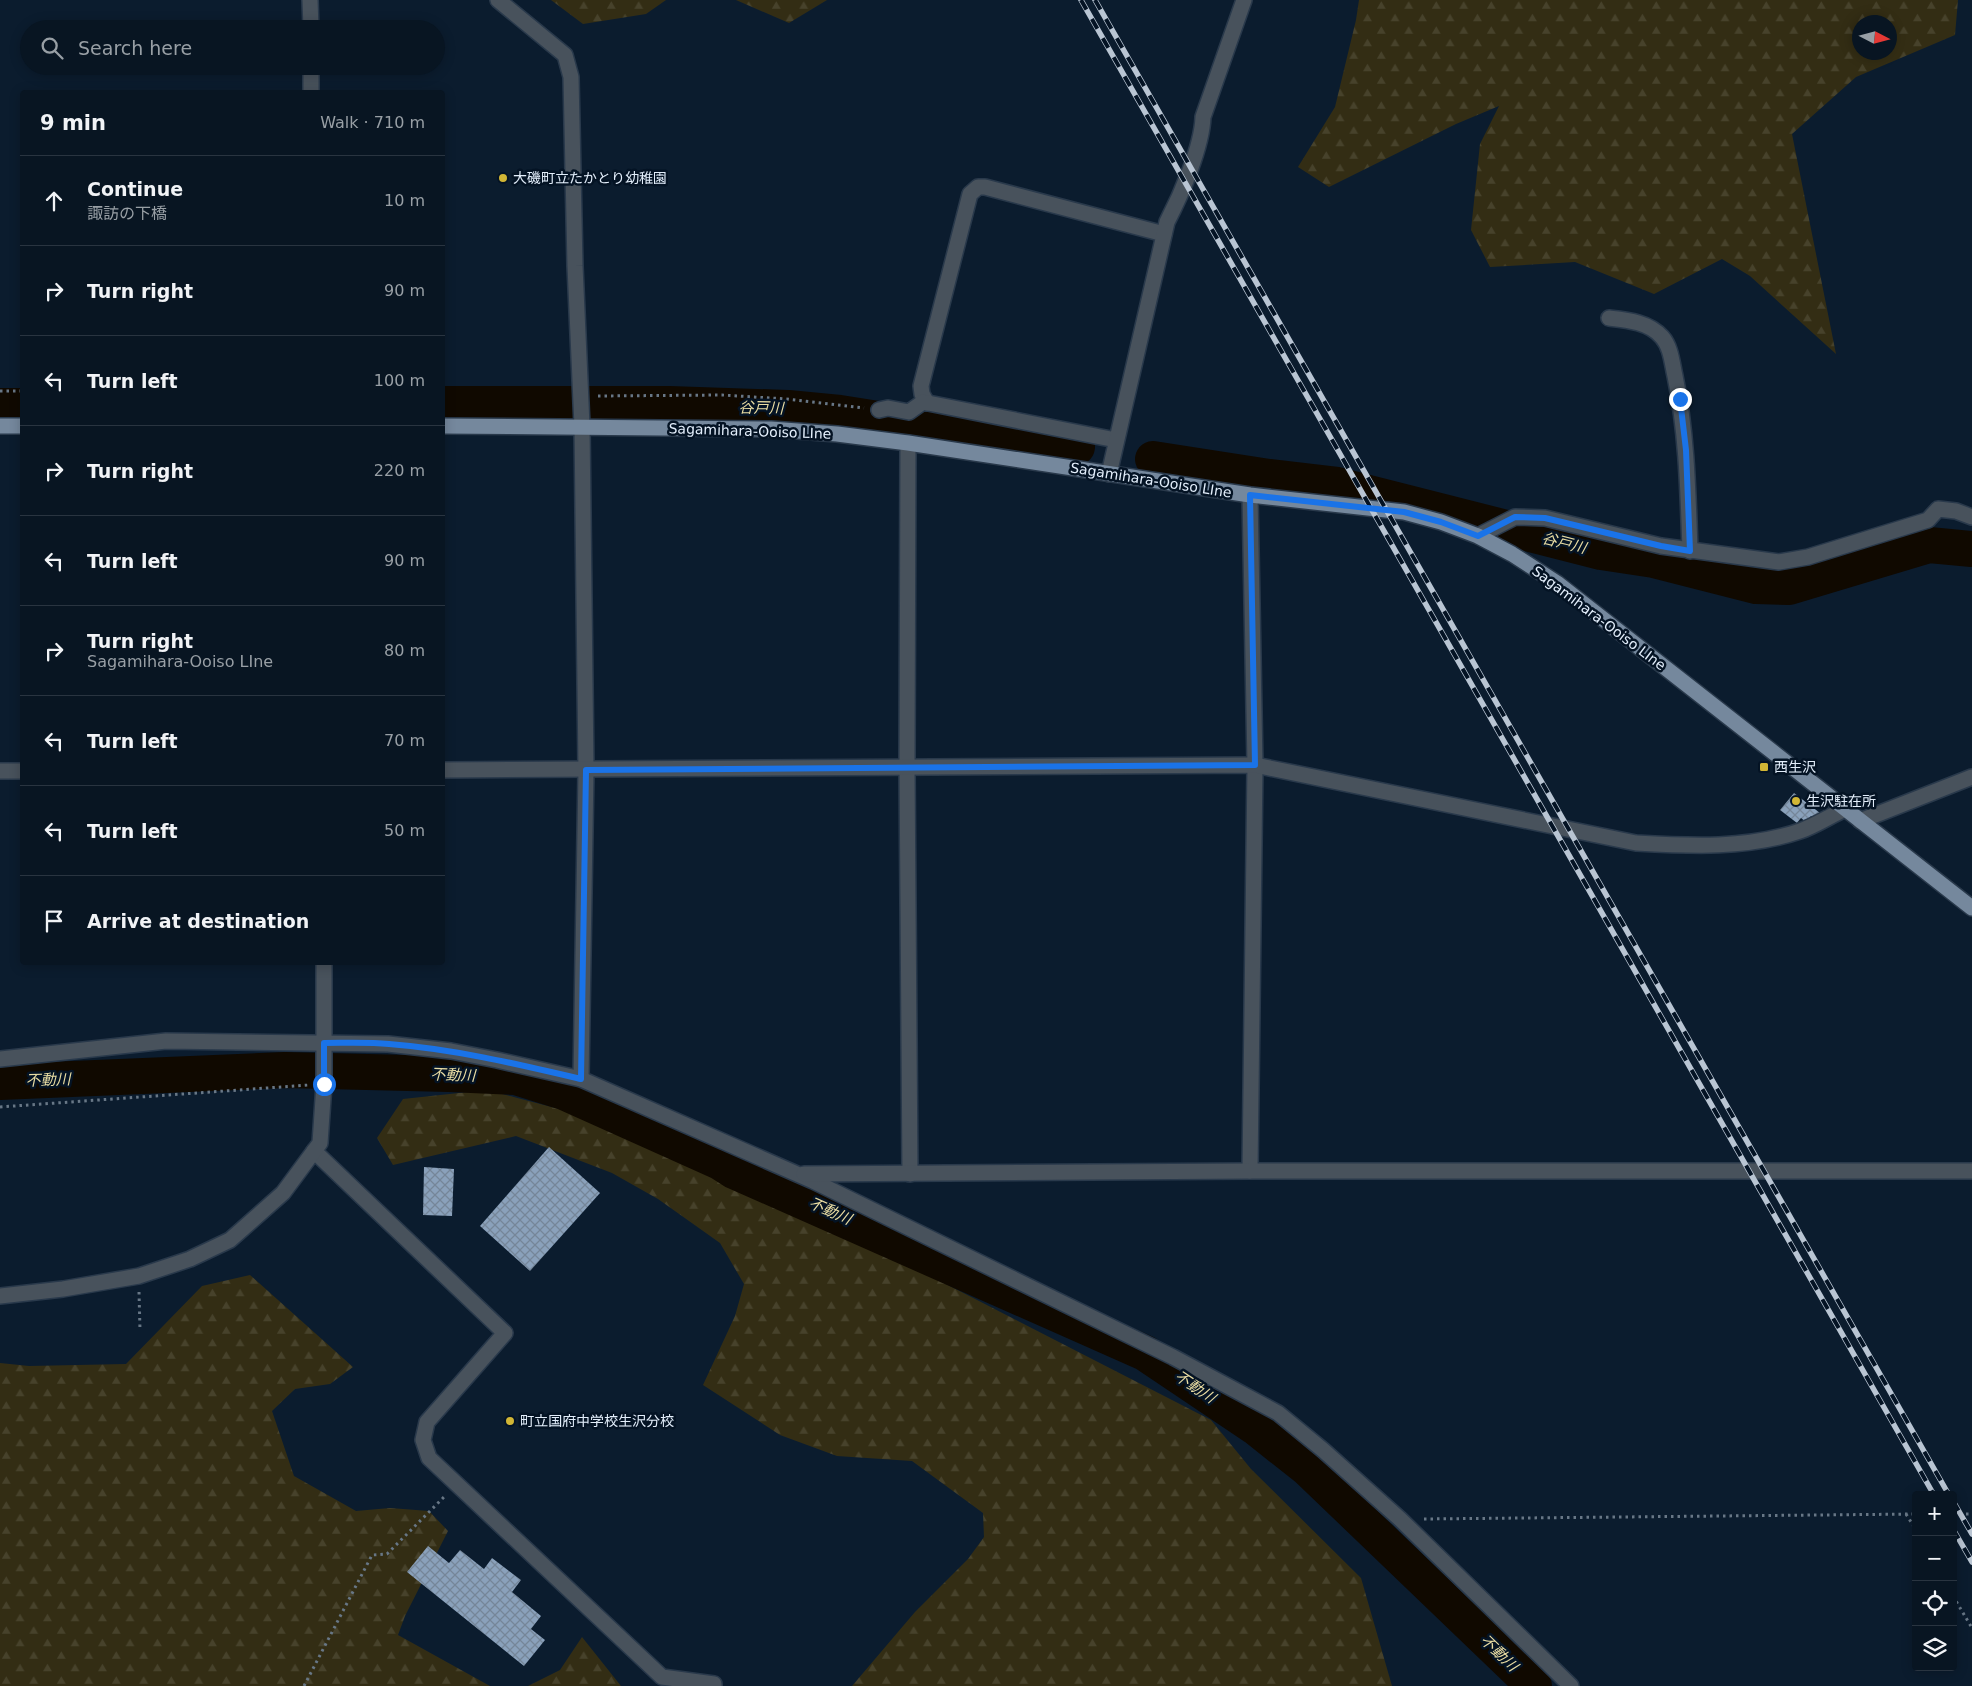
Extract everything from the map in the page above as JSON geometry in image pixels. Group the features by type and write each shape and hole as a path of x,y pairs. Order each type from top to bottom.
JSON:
{"main road":[{"name":"Sagamihara-Ooiso LIne","path":"445,426 581,409 837,434 1250,495 1404,512 1484,532 1512,554 1557,583 1972,908"},
{"path":"0,426 20,426"}],"street":[{"path":"310,0 310,20"},
{"path":"498,0 565,55 571,77 575,266 581,409 586,770 581,1079"},
{"path":"1109,474 1167,222 1180,199 1203,129 1203,117 1244,0"},
{"path":"311,75 311,90"},
{"path":"927,403 922,394 921,386 970,194 975,189 984,187 1164,234"},
{"path":"1609,318 1630,320 1651,328 1662,337 1669,348 1680,399 1686,450 1690,551"},
{"path":"880,410 888,408 909,412 923,402 1116,440"},
{"path":"908,443 907,768 910,1174"},
{"path":"1250,495 1255,765 1250,1171"},
{"path":"1484,532 1515,517 1545,518 1661,546 1779,562 1808,557 1928,520 1938,509 1956,511 1972,517"},
{"path":"445,770 1255,765 1636,843 1690,846 1747,843 1800,831 1845,809"},
{"path":"0,771 20,771"},
{"path":"1860,822 1972,777"},
{"path":"0,1296 63,1289 139,1276 190,1259 230,1240 283,1193 320,1143 324,1084 324,965"},
{"path":"0,1060 166,1041 388,1044 451,1051 581,1079 822,1185 1173,1357 1278,1413 1323,1450 1400,1519 1571,1686"},
{"path":"314,1151 505,1333 427,1422 422,1440 429,1458 662,1677 714,1684 714,1686"},
{"path":"795,1174 1250,1171 1972,1171"}],"path":[{"path":"0,391 20,391"},
{"path":"581,409 722,395 786,399 880,410"},
{"path":"0,1107 324,1084"},
{"path":"139,1276 140,1330"},
{"path":"304,1686 372,1554 387,1554 457,1484"},
{"path":"1906,1514 1912,1524"},
{"path":"1400,1519 1912,1514"},
{"path":"1957,1514 1972,1514"},
{"path":"1957,1603 1972,1628"}],"green space":[{"path":"551,0 666,0 646,14 583,24"},
{"path":"736,0 827,0 789,23"},
{"path":"1359,0 1958,0 1955,35 1897,60 1897,15 1852,15 1852,60 1896,60 1856,77 1792,134 1836,354 1750,276 1722,259 1654,294 1575,262 1490,267 1471,230 1480,144 1499,106 1456,124 1329,187 1298,167 1335,107"},
{"path":"487,1090 601,1120 862,1241 1211,1420 1251,1469 1361,1578 1392,1686 852,1686 915,1612 968,1559 984,1537 983,1513 912,1461 837,1456 780,1435 703,1385 735,1316 744,1284 720,1243 658,1199 612,1173 516,1136 393,1165 377,1138 403,1099"},
{"path":"250,1275 353,1367 330,1384 295,1389 272,1411 294,1476 356,1511 390,1508 429,1511 448,1531 405,1616 398,1635 490,1686 0,1686 0,1363 29,1366 126,1364 202,1286"},
{"path":"582,1637 621,1686 528,1686 560,1670"}],"building":[{"name":"生沢駐在所","path":"1794,793 1820,813 1816,819 1811,816 1806,822 1801,818 1797,823 1780,810"},
{"path":"549,1147 600,1193 530,1271 480,1226"},
{"path":"424,1167 454,1169 452,1216 423,1215"},
{"path":"428,1546 449,1563 460,1550 484,1569 492,1558 521,1580 512,1592 541,1616 531,1629 545,1640 524,1666 407,1572"}],"waterway":[{"name":"谷戸川","path":"445,404 669,404 788,408 840,413 967,433 1077,447"},
{"name":"谷戸川","path":"0,406 20,406"},
{"name":"谷戸川","path":"1153,459 1269,477 1337,485 1601,552 1654,560 1756,586 1789,587 1929,545 1972,549"},
{"name":"不動川","path":"0,1082 285,1070 516,1077 564,1092 720,1162 734,1171 1145,1353 1255,1427 1308,1469 1534,1686"}],"railway":[{"path":"1081,0 1932,1491"},
{"path":"1095,0 1947,1491"},
{"path":"1957,1508 1972,1534"},
{"path":"1957,1536 1972,1562"}],"place":[{"name":"大磯町立たかとり幼稚園","path":"503,178"},
{"name":"西生沢","path":"1764,767"},
{"name":"生沢駐在所","path":"1796,801"},
{"name":"町立国府中学校生沢分校","path":"510,1421"}],"route":[{"path":"324,1084 324,1043 388,1044 451,1051 581,1079 586,770 1255,765 1250,495 1404,512 1441,522 1478,536 1515,517 1545,518 1661,546 1690,551 1686,450 1680,399"}]}
